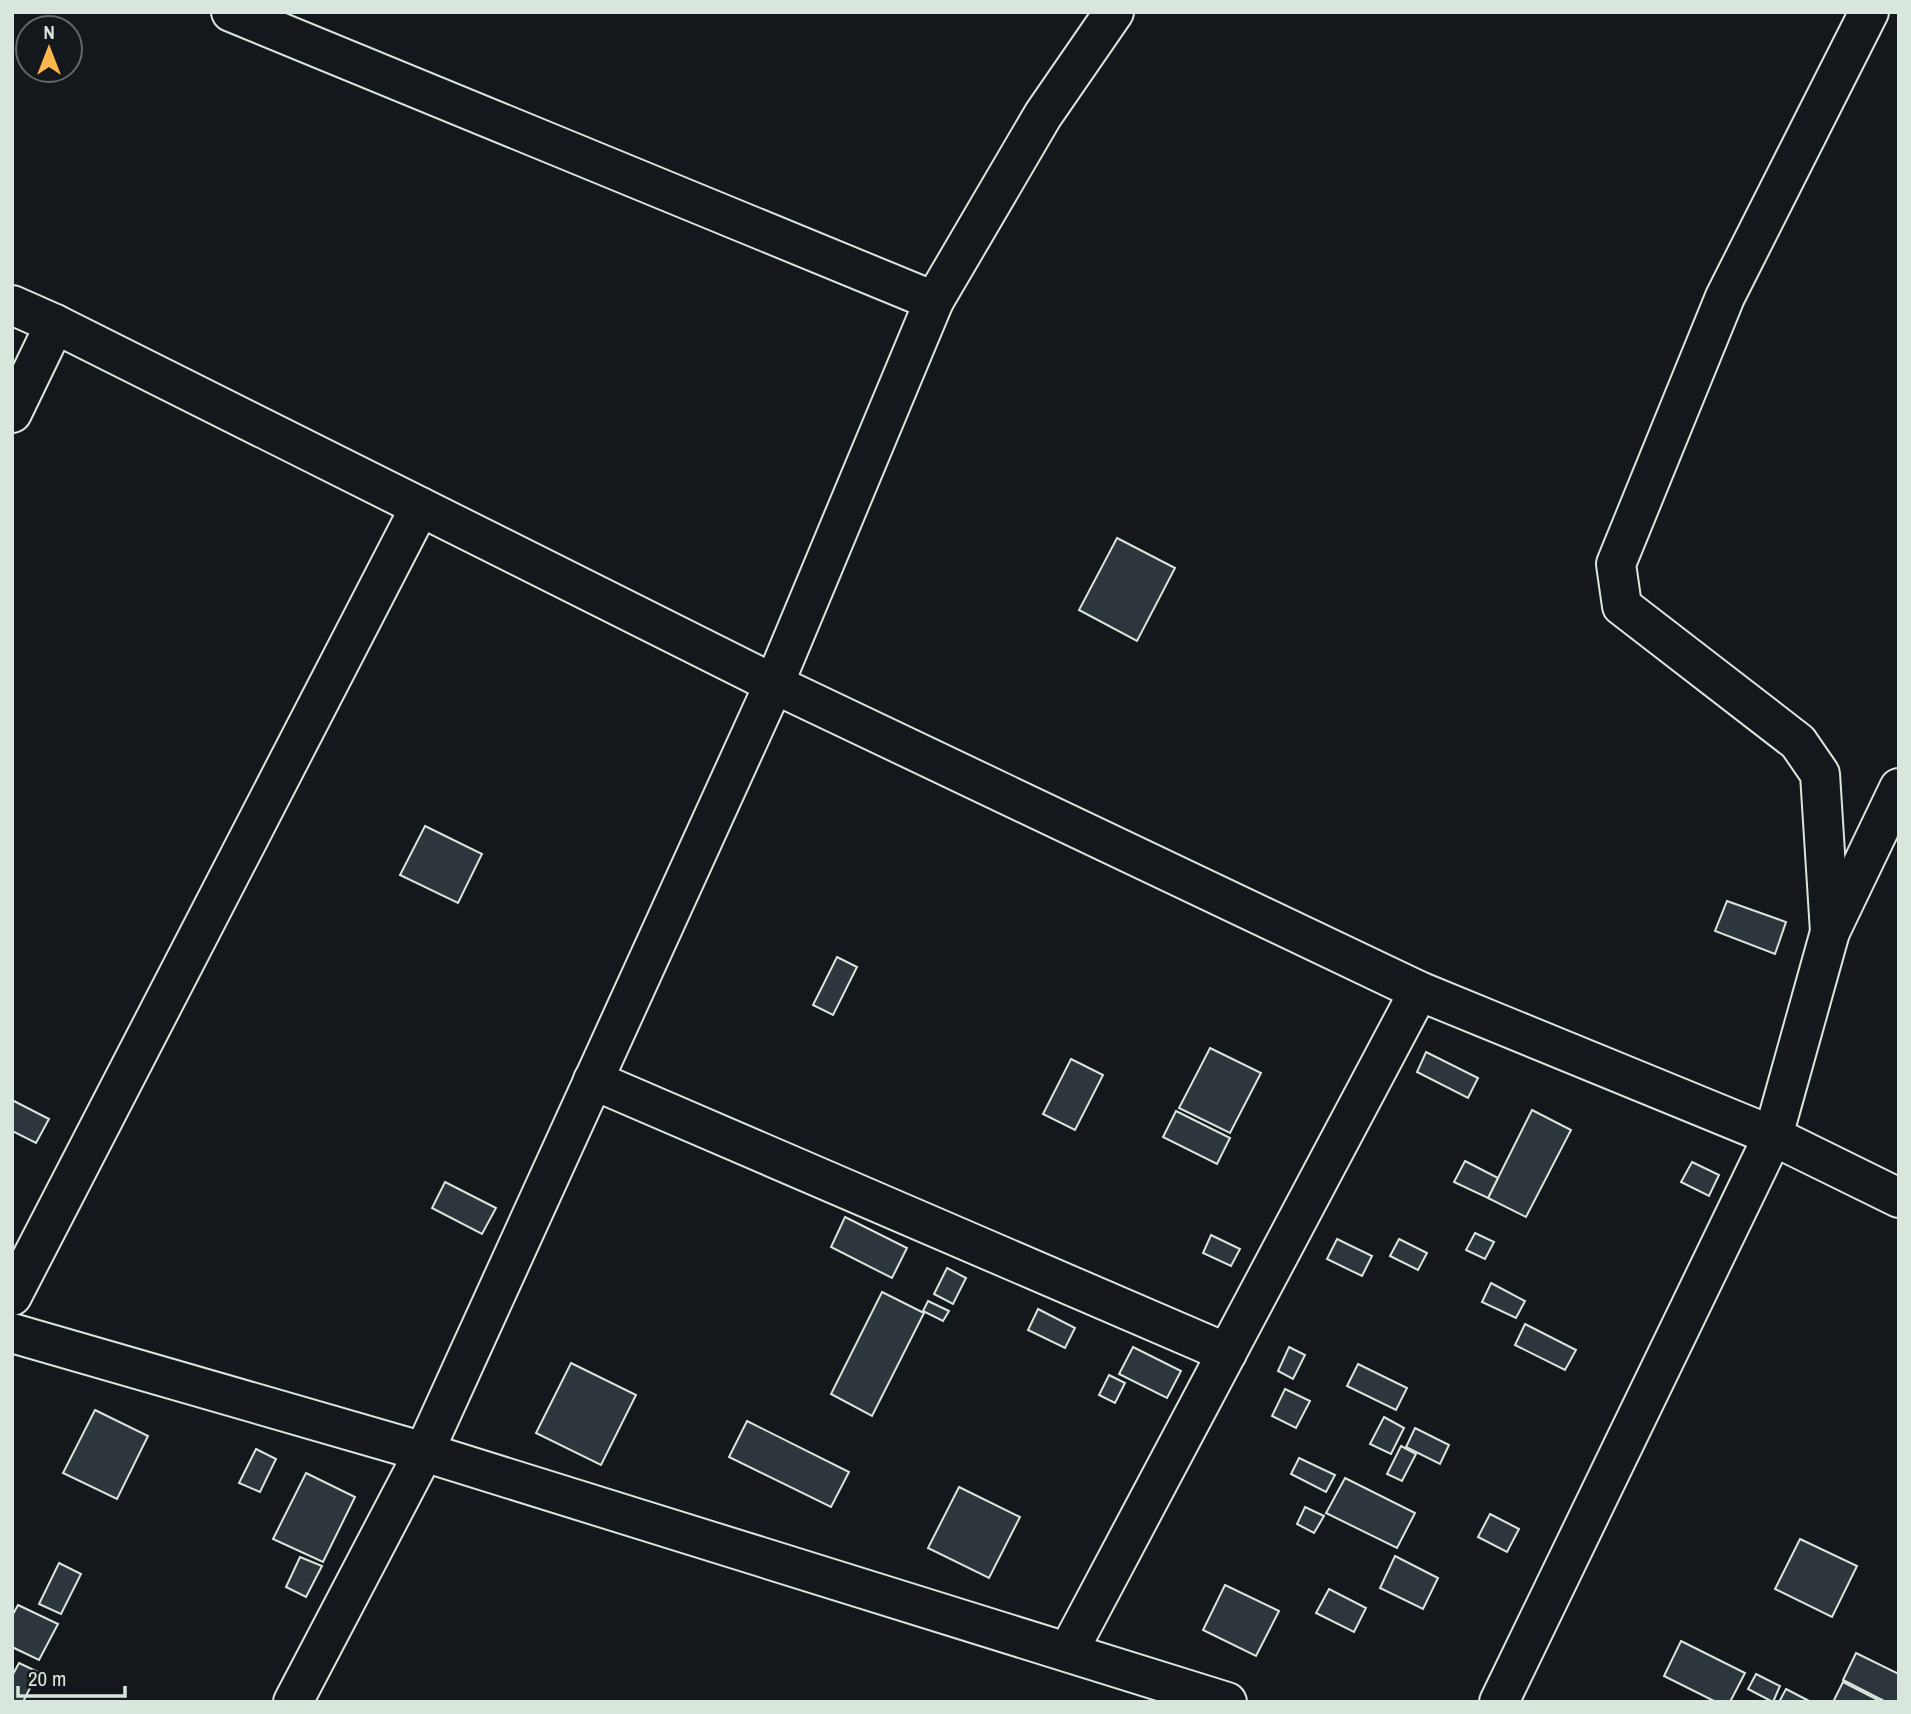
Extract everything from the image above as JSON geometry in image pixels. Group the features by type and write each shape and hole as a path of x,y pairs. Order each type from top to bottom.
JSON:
{"street":[{"path":"231,12 934,301"},
{"path":"293,1702 424,1452 774,684 934,301 1043,115 1114,12"},
{"path":"1830,932 1820,774 1798,742 1622,606 1616,564 1725,297 1869,12"},
{"path":"12,305 55,324 774,684 1419,991 1773,1136 1899,1198"},
{"path":"12,413 55,324"},
{"path":"12,1296 420,507"},
{"path":"1499,1702 1773,1136 1830,932 1899,788"},
{"path":"1068,1652 1419,991"},
{"path":"593,1080 1227,1353"},
{"path":"12,1333 424,1452 1227,1702"}],"building":[{"path":"1117,538 1175,568 1137,641 1079,610"},
{"path":"425,826 482,854 458,903 400,875"},
{"path":"1727,901 1786,922 1775,954 1715,931"},
{"path":"837,957 857,967 833,1015 813,1005"},
{"path":"1210,1048 1261,1073 1230,1133 1179,1108"},
{"path":"1426,1052 1478,1078 1468,1098 1417,1072"},
{"path":"1071,1059 1103,1075 1075,1130 1043,1114"},
{"path":"12,1100 49,1119 36,1143 12,1131"},
{"path":"1532,1110 1571,1130 1526,1217 1488,1198"},
{"path":"1176,1111 1230,1138 1217,1164 1163,1137"},
{"path":"1465,1161 1498,1178 1488,1198 1454,1182"},
{"path":"1692,1162 1719,1175 1709,1196 1681,1182"},
{"path":"445,1182 496,1208 482,1234 432,1208"},
{"path":"845,1217 907,1248 892,1278 831,1247"},
{"path":"1475,1233 1494,1242 1485,1259 1466,1250"},
{"path":"1211,1235 1240,1249 1231,1266 1203,1253"},
{"path":"1337,1239 1372,1256 1362,1276 1327,1259"},
{"path":"1399,1239 1427,1253 1418,1270 1390,1256"},
{"path":"947,1268 966,1278 953,1304 934,1294"},
{"path":"1491,1283 1525,1301 1516,1318 1482,1302"},
{"path":"882,1292 924,1313 872,1416 831,1394"},
{"path":"928,1301 949,1311 943,1321 923,1311"},
{"path":"1038,1309 1075,1328 1065,1348 1028,1330"},
{"path":"1525,1324 1576,1350 1565,1370 1515,1345"},
{"path":"1133,1347 1181,1371 1167,1398 1119,1374"},
{"path":"1289,1347 1305,1355 1293,1379 1278,1371"},
{"path":"571,1363 636,1395 601,1465 536,1433"},
{"path":"1358,1364 1407,1388 1396,1410 1347,1386"},
{"path":"1109,1375 1125,1383 1115,1403 1099,1395"},
{"path":"1285,1389 1310,1401 1296,1428 1272,1416"},
{"path":"95,1410 148,1436 117,1499 63,1473"},
{"path":"1384,1417 1404,1428 1391,1454 1370,1444"},
{"path":"747,1421 849,1472 831,1507 729,1457"},
{"path":"1415,1428 1449,1445 1440,1464 1406,1447"},
{"path":"1401,1446 1416,1454 1402,1481 1387,1474"},
{"path":"256,1449 276,1459 260,1492 239,1483"},
{"path":"1299,1458 1335,1475 1326,1492 1291,1474"},
{"path":"306,1473 355,1497 323,1562 273,1539"},
{"path":"1345,1478 1415,1513 1397,1548 1326,1513"},
{"path":"959,1487 1020,1517 989,1578 928,1548"},
{"path":"1305,1507 1324,1516 1314,1533 1297,1524"},
{"path":"1490,1514 1519,1529 1507,1552 1478,1537"},
{"path":"1800,1539 1857,1566 1832,1617 1775,1589"},
{"path":"1395,1556 1438,1578 1423,1609 1380,1588"},
{"path":"300,1557 322,1566 306,1597 286,1587"},
{"path":"59,1563 81,1574 61,1614 39,1604"},
{"path":"1225,1585 1279,1611 1256,1656 1203,1630"},
{"path":"1329,1589 1366,1608 1354,1632 1316,1613"},
{"path":"18,1605 58,1624 39,1660 12,1647 12,1616"},
{"path":"1681,1641 1745,1673 1730,1702 1716,1702 1664,1676"},
{"path":"1856,1653 1899,1674 1899,1702 1886,1702 1843,1680"},
{"path":"19,1663 38,1672 23,1702 12,1702 12,1676"},
{"path":"1756,1674 1780,1686 1773,1702 1748,1689"},
{"path":"1843,1682 1882,1702 1833,1702"},
{"path":"1786,1689 1811,1702 1779,1702"}]}
